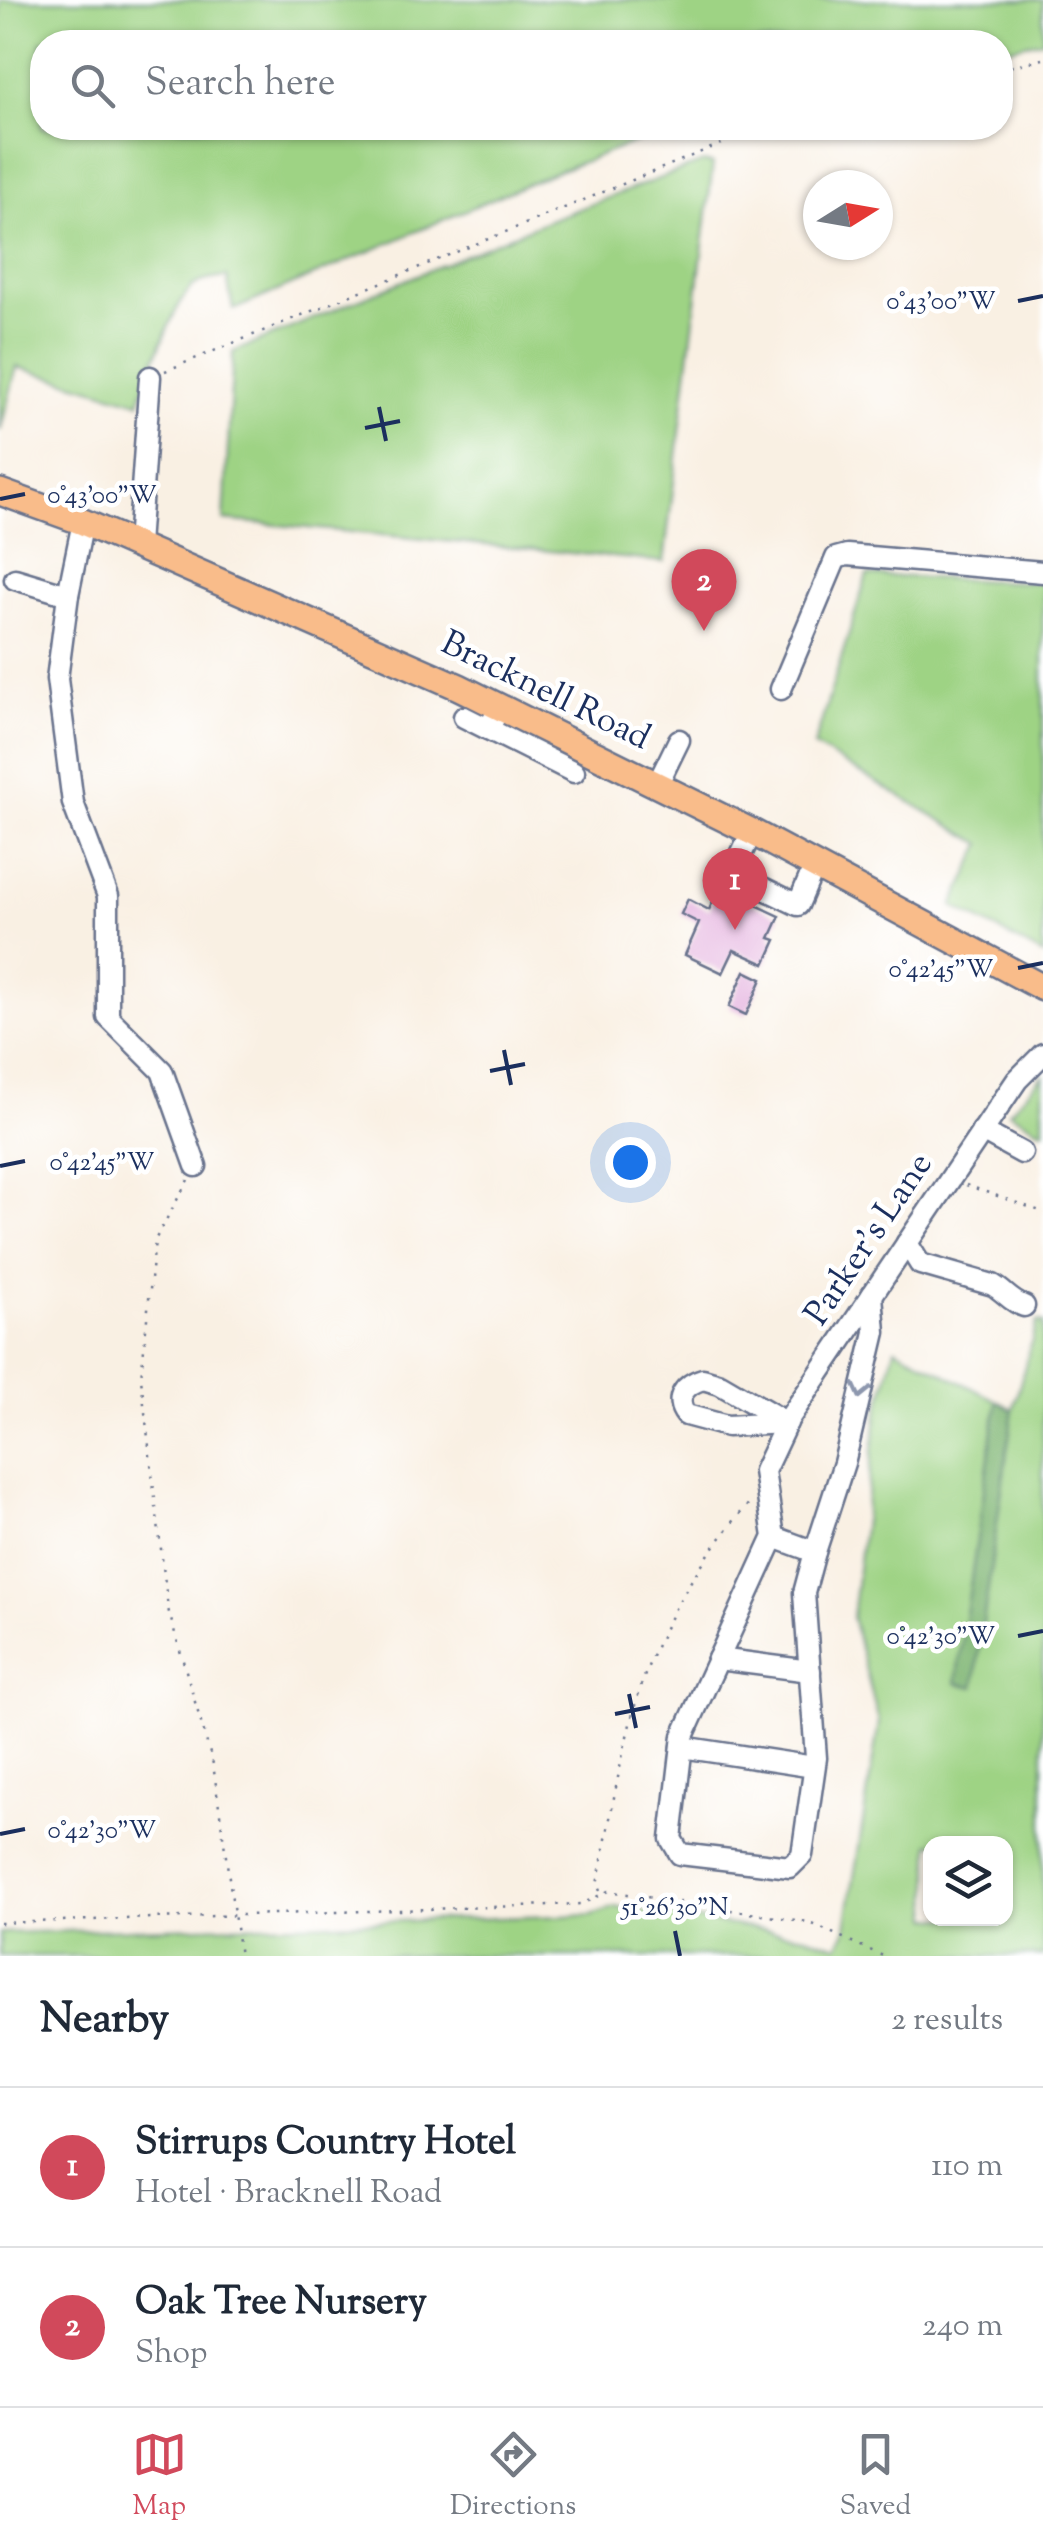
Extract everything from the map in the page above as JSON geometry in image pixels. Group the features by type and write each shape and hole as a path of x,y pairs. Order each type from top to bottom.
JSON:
{"main road":[{"name":"Bracknell Road","path":"0,492 138,545 459,687 494,719 657,786 752,832 1043,988"}],"street":[{"path":"138,545 150,377"},
{"path":"83,522 57,679 73,803 108,896 108,1017 162,1071 196,1166"},
{"path":"780,689 836,558 847,555 1043,572"},
{"path":"15,580 68,595"},
{"path":"464,717 494,719 574,772"},
{"path":"657,786 679,740"},
{"path":"752,832 732,873 798,906 815,865"},
{"name":"Parker's Lane","path":"765,1478 786,1423 1017,1080 1043,1054"},
{"path":"982,1131 1022,1153"},
{"path":"907,1243 920,1264 992,1285 1012,1302 1024,1306"},
{"path":"765,1478 774,1538 683,1736 671,1840 680,1854 790,1867 802,1854 814,1768 804,1593 844,1463 875,1332 872,1295"},
{"path":"774,1538 815,1552"},
{"path":"718,1660 810,1671"},
{"path":"682,1747 814,1768"}],"path":[{"path":"1013,66 1043,58"},
{"path":"150,377 731,140"},
{"path":"196,1166 155,1240 141,1378 168,1609 214,1764 240,1956"},
{"path":"950,1179 1043,1212"},
{"path":"602,1894 597,1884 628,1735 652,1659 716,1542 765,1478"},
{"path":"0,1923 582,1904 608,1890 808,1922 883,1956"}],"green space":[{"path":"0,0 1043,0 1043,40 1013,47 1013,30 30,30 30,140 642,140 550,174 233,310 227,277 196,284 175,313 139,402 17,367 0,431"},
{"path":"703,162 713,164 664,562 224,520 233,352 549,220"},
{"path":"867,575 1043,583 1043,955 953,906 982,844 814,746"},
{"path":"1043,1075 1043,1131 1009,1112"},
{"path":"1037,1322 1043,1323 1043,1956 0,1956 0,1933 592,1915 615,1907 806,1936 838,1946 845,1933 879,1722 852,1617 877,1416 895,1348 1013,1409"},
{"path":"997,1401 1013,1410 974,1687 956,1683"}],"building":[{"path":"719,888 780,916 770,938 776,940 765,964 734,950 723,973 685,955 699,923 681,914 688,899 709,910"},
{"path":"745,971 762,979 746,1015 729,1007"}],"place":[{"name":"Oak Tree Nursery","path":"704,631"},
{"name":"Stirrups Country Hotel","path":"735,930"}]}
